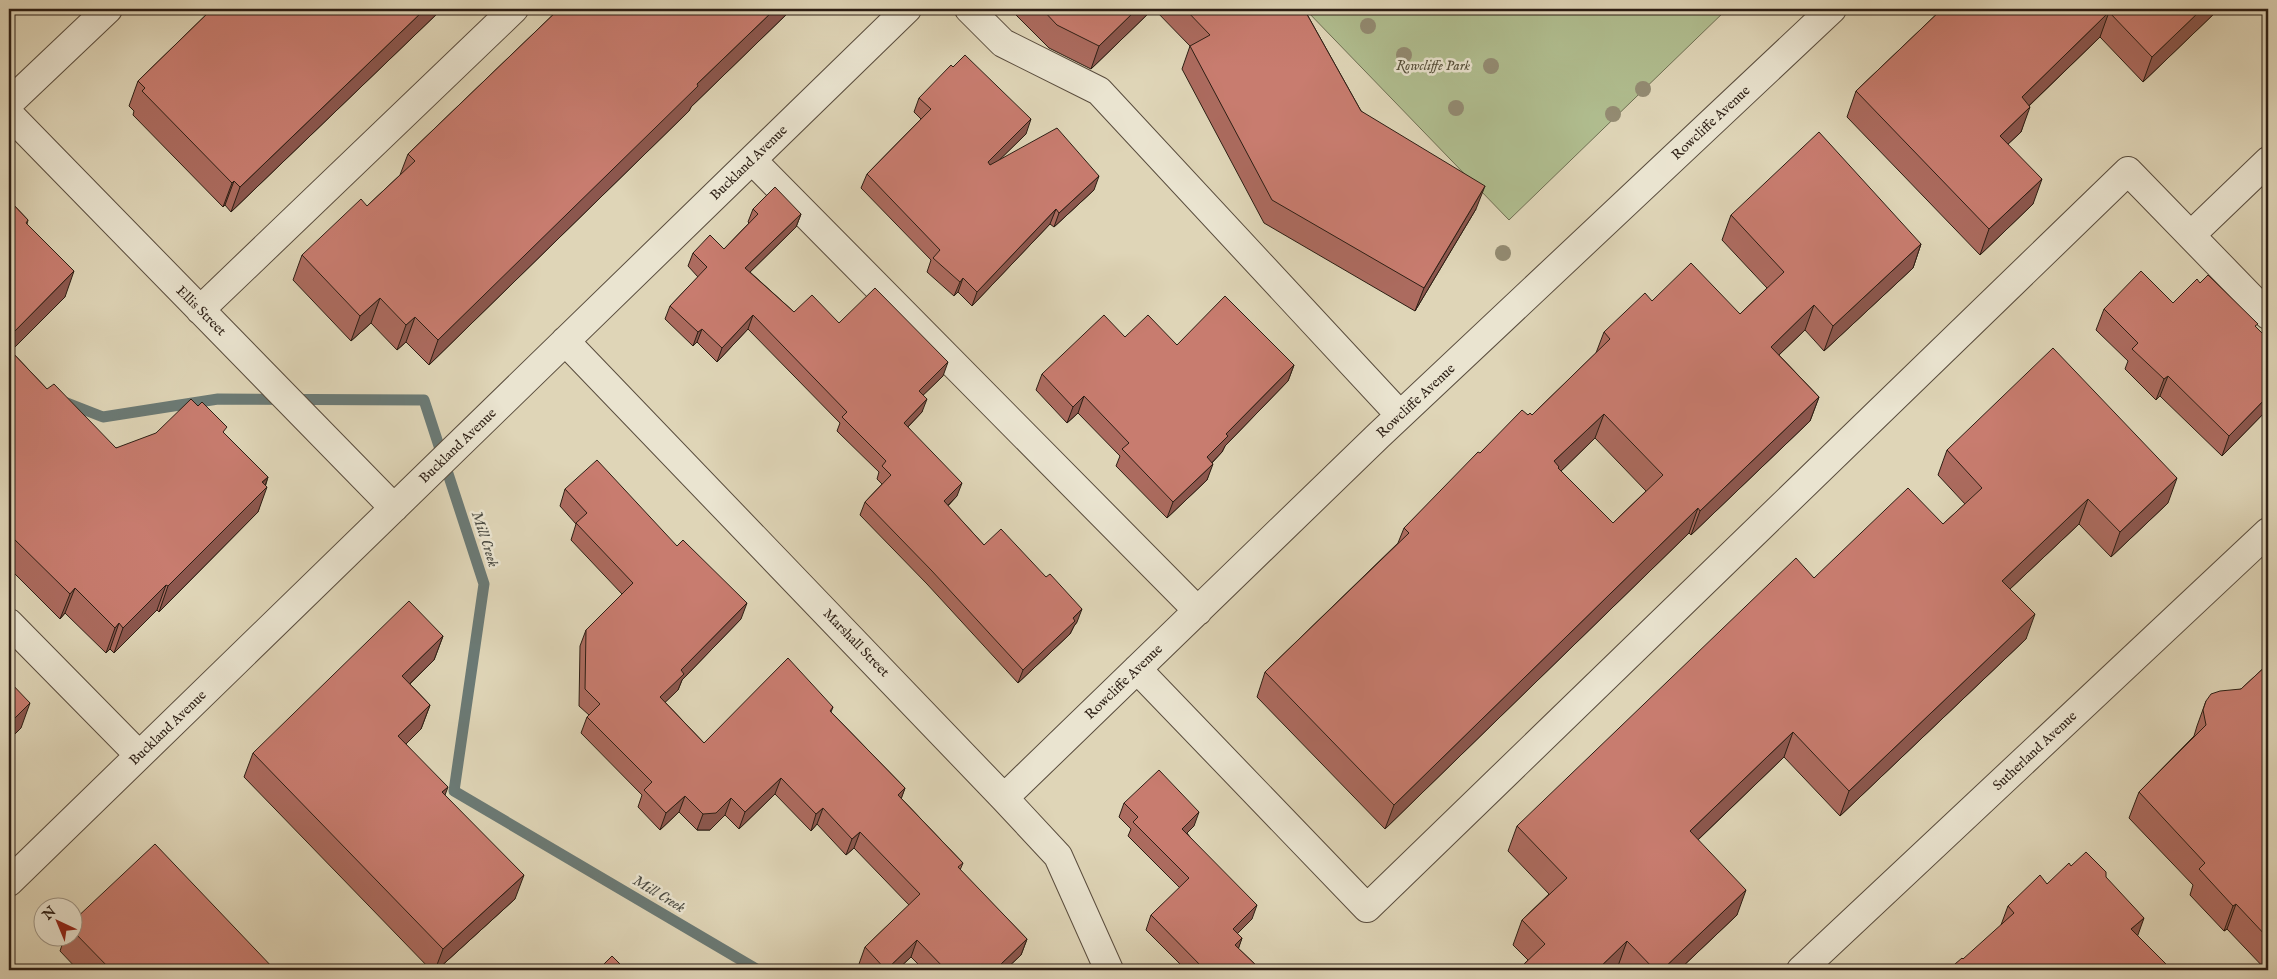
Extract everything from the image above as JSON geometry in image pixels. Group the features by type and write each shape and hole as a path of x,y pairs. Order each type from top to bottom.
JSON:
{"street":[{"path":"9,103 108,9"},
{"path":"200,310 514,9"},
{"name":"Buckland Avenue","path":"9,882 907,9"},
{"path":"969,9 1003,43 1099,91 1400,416"},
{"name":"Rowcliffe Avenue","path":"1004,798 1400,416 1832,9"},
{"name":"Ellis Street","path":"9,114 394,508"},
{"path":"752,160 1198,611"},
{"path":"2191,235 2268,161"},
{"path":"1137,669 1367,908 2128,171 2268,315"},
{"name":"Marshall Street","path":"566,341 1058,856 1109,970"},
{"name":"Sutherland Avenue","path":"1801,970 2268,532"},
{"path":"9,623 139,756"}],"green space":[{"name":"Rowcliffe Park","path":"1305,9 1727,9 1509,220"}],"building":[{"path":"212,9 425,9 240,187 234,181 232,183 142,91 145,88 138,81"},
{"path":"559,9 775,9 438,340 415,317 406,325 380,298 360,316 302,255 361,199 367,206 415,161 408,154"},
{"path":"1042,9 1137,9 1099,46 1057,25"},
{"path":"1185,9 1304,9 1361,111 1485,186 1424,288 1272,200 1190,46 1210,35"},
{"path":"1942,9 2202,9 2152,57 2109,12 2022,97 2030,107 2000,136 2042,179 1989,229 1856,91"},
{"path":"965,55 1031,119 988,162 990,165 1057,128 1099,176 1059,213 1056,209 977,292 963,278 960,282 933,258 940,250 867,174 931,109 919,98 951,65 953,67"},
{"path":"1819,132 1921,244 1833,326 1814,305 1771,347 1819,397 1700,511 1698,508 1394,805 1265,672 1409,533 1404,528 1478,452 1480,453 1522,410 1528,415 1530,413 1532,415 1610,339 1604,332 1645,293 1652,301 1691,263 1740,314 1784,272 1731,215","holes":["1604,414 1663,475 1613,523 1558,468 1554,461"]},
{"path":"775,187 801,214 745,268 794,312 812,295 839,323 875,288 948,362 919,391 927,399 904,423 962,483 944,501 984,545 1001,529 1046,577 1050,574 1082,609 1073,618 1075,621 1023,670 932,571 865,502 891,475 882,466 886,461 842,417 847,412 753,315 722,348 702,329 698,332 670,306 707,267 693,253 710,235 724,249 758,214 753,209"},
{"path":"9,200 28,220 26,223 74,271 9,337"},
{"path":"2141,271 2173,303 2197,279 2200,283 2208,275 2258,324 2255,326 2266,337 2264,339 2268,343 2268,396 2229,436 2168,376 2164,379 2132,349 2138,343 2104,309"},
{"path":"1225,296 1294,365 1226,434 1228,436 1207,457 1213,464 1173,502 1122,449 1129,443 1084,396 1073,407 1042,374 1104,315 1125,337 1148,315 1177,345"},
{"path":"2053,348 2177,478 2120,532 2088,499 2002,581 2035,614 1849,791 1793,732 1690,831 1746,890 1662,970 1655,970 1627,941 1597,970 1521,970 1520,968 1545,944 1522,920 1567,878 1517,826 1796,558 1814,578 1908,488 1943,524 1982,488 1947,450"},
{"path":"9,349 47,389 54,384 116,448 156,433 191,399 198,406 202,402 227,427 223,432 268,477 262,482 267,487 123,628 119,623 115,628 75,588 70,594 11,536 12,534 9,530"},
{"path":"597,460 677,546 683,540 747,603 681,670 684,674 660,697 704,743 788,658 833,707 830,711 905,788 898,795 963,863 958,867 1027,939 1001,964 1008,970 946,970 917,940 886,970 865,947 920,894 860,832 852,839 823,808 816,814 781,778 745,812 731,798 716,813 703,814 685,796 666,813 644,790 652,782 587,717 600,704 585,689 586,630 633,583 576,523 587,513 565,489"},
{"path":"409,601 443,636 402,676 430,705 398,736 448,787 442,792 524,875 443,949 253,753"},
{"path":"2268,664 2268,938 2236,904 2233,906 2199,869 2205,863 2139,792 2206,725 2203,710 2211,694 2241,689"},
{"path":"9,681 30,703 9,724"},
{"path":"1159,770 1199,812 1182,829 1257,905 1233,929 1242,938 1235,945 1261,970 1205,970 1151,915 1189,878 1133,822 1138,817 1124,803"},
{"path":"155,844 275,970 111,970 82,940 82,913"},
{"path":"2086,852 2106,872 2106,877 2144,918 2131,929 2172,970 1948,970 2014,913 2008,906 2040,875 2047,884 2069,863 2071,866"},
{"path":"612,956 626,970 598,970"}],"waterway":[{"name":"Mill Creek","path":"62,401 103,417 218,399 424,400 484,584 454,791 758,970"}]}
